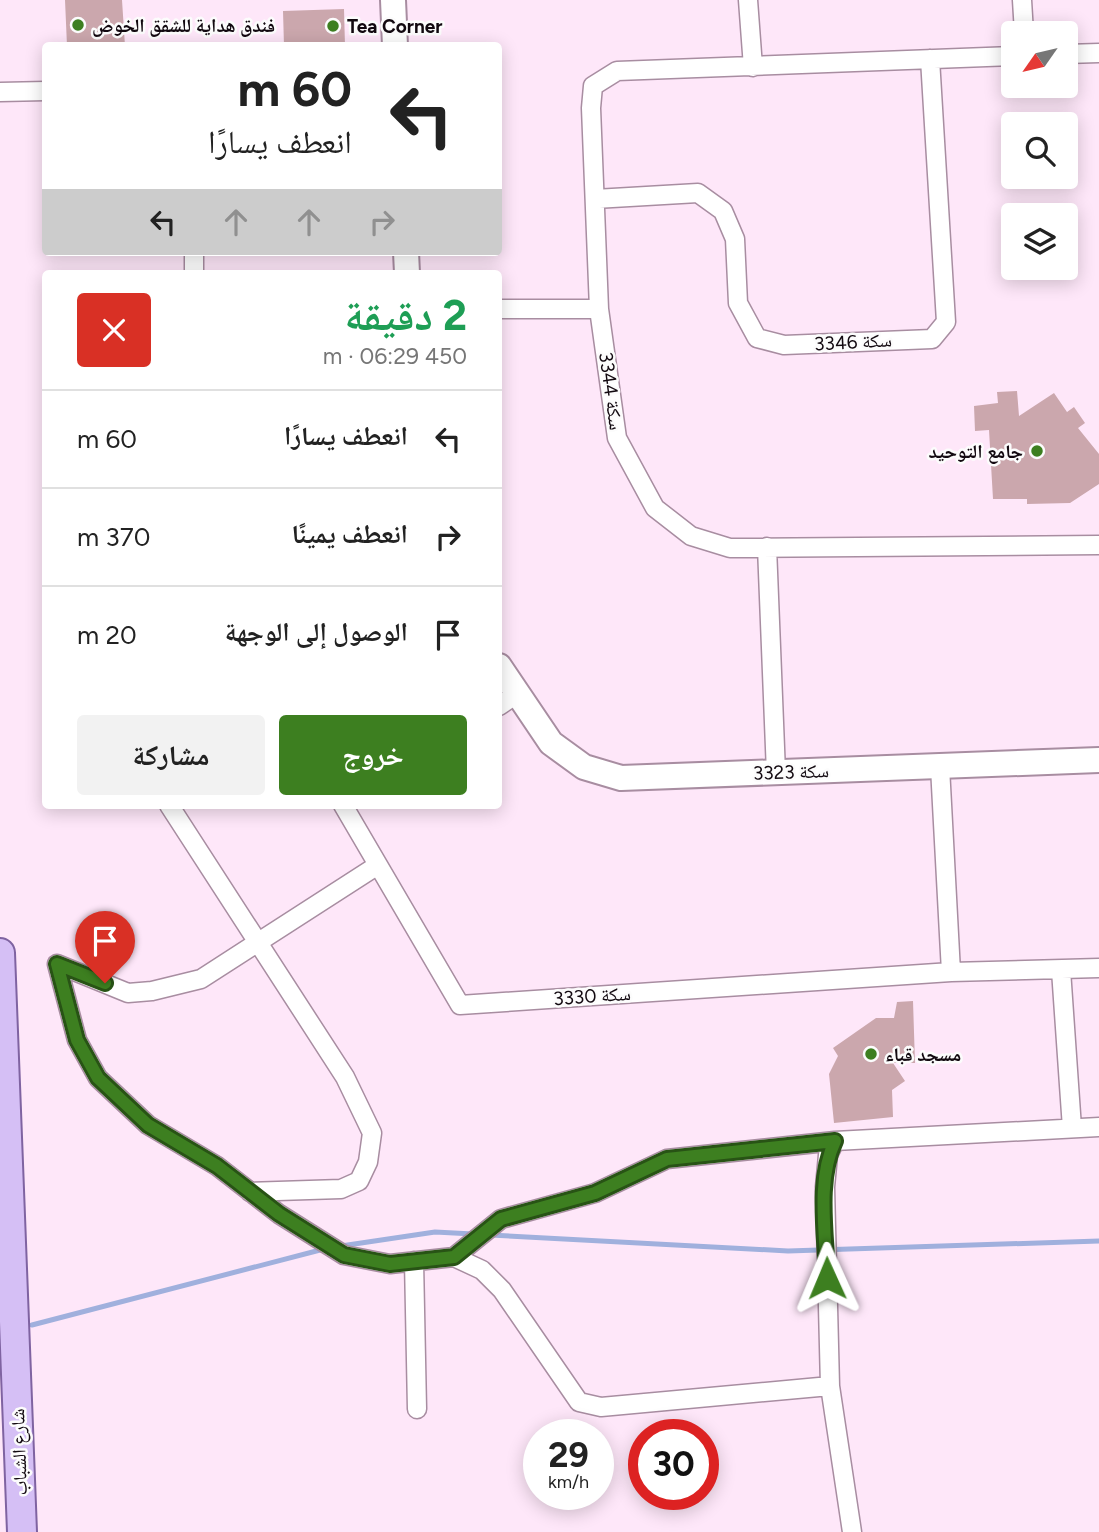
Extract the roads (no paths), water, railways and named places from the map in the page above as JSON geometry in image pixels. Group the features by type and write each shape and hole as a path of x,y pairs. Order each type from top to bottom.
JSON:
{"main road":[{"name":"شارع الشباب","path":"0,953 22,1532"}],"street":[{"path":"393,0 395,42"},
{"path":"748,0 753,67 1001,56"},
{"path":"1022,0 1023,21"},
{"path":"1078,54 1099,53"},
{"name":"سكة 3346","path":"595,199 698,193 723,211 735,239 738,303 757,338 784,345 932,339 946,322 930,59"},
{"name":"سكة 3344","path":"753,67 617,71 593,86 591,108 599,309 617,438 655,508 691,536 730,548 1099,545"},
{"path":"0,92 42,91"},
{"path":"502,309 599,309"},
{"path":"768,547 776,773"},
{"name":"سكة 3323","path":"502,677 508,700 551,743 584,767 621,778 1099,760"},
{"path":"940,766 951,972"},
{"path":"172,809 345,1077 372,1133 368,1162 359,1181 341,1189 250,1192"},
{"name":"سكة 3330","path":"348,809 460,1005 951,972 1099,968"},
{"path":"378,865 201,979 152,991 128,993 57,964 77,1040 98,1078 148,1125 217,1166 279,1214 344,1255 390,1264 454,1257 482,1270 502,1290 579,1402 601,1407 830,1386"},
{"path":"1061,970 1072,1128"},
{"path":"454,1257 501,1219 595,1193 667,1159 835,1141 1099,1127"},
{"path":"835,1141 828,1155 825,1187 830,1386 852,1532"},
{"path":"414,1261 416,1409"}],"waterway":[{"path":"341,1246 435,1232 473,1234"},
{"path":"490,1235 788,1251 1099,1241"},
{"path":"32,1325 324,1249"}],"place":[{"name":"فندق هداية للشقق الخوض","path":"78,25"},
{"name":"Tea Corner","path":"333,26"},
{"name":"جامع التوحيد","path":"1037,451"},
{"name":"مسجد قباء","path":"871,1054"}]}
